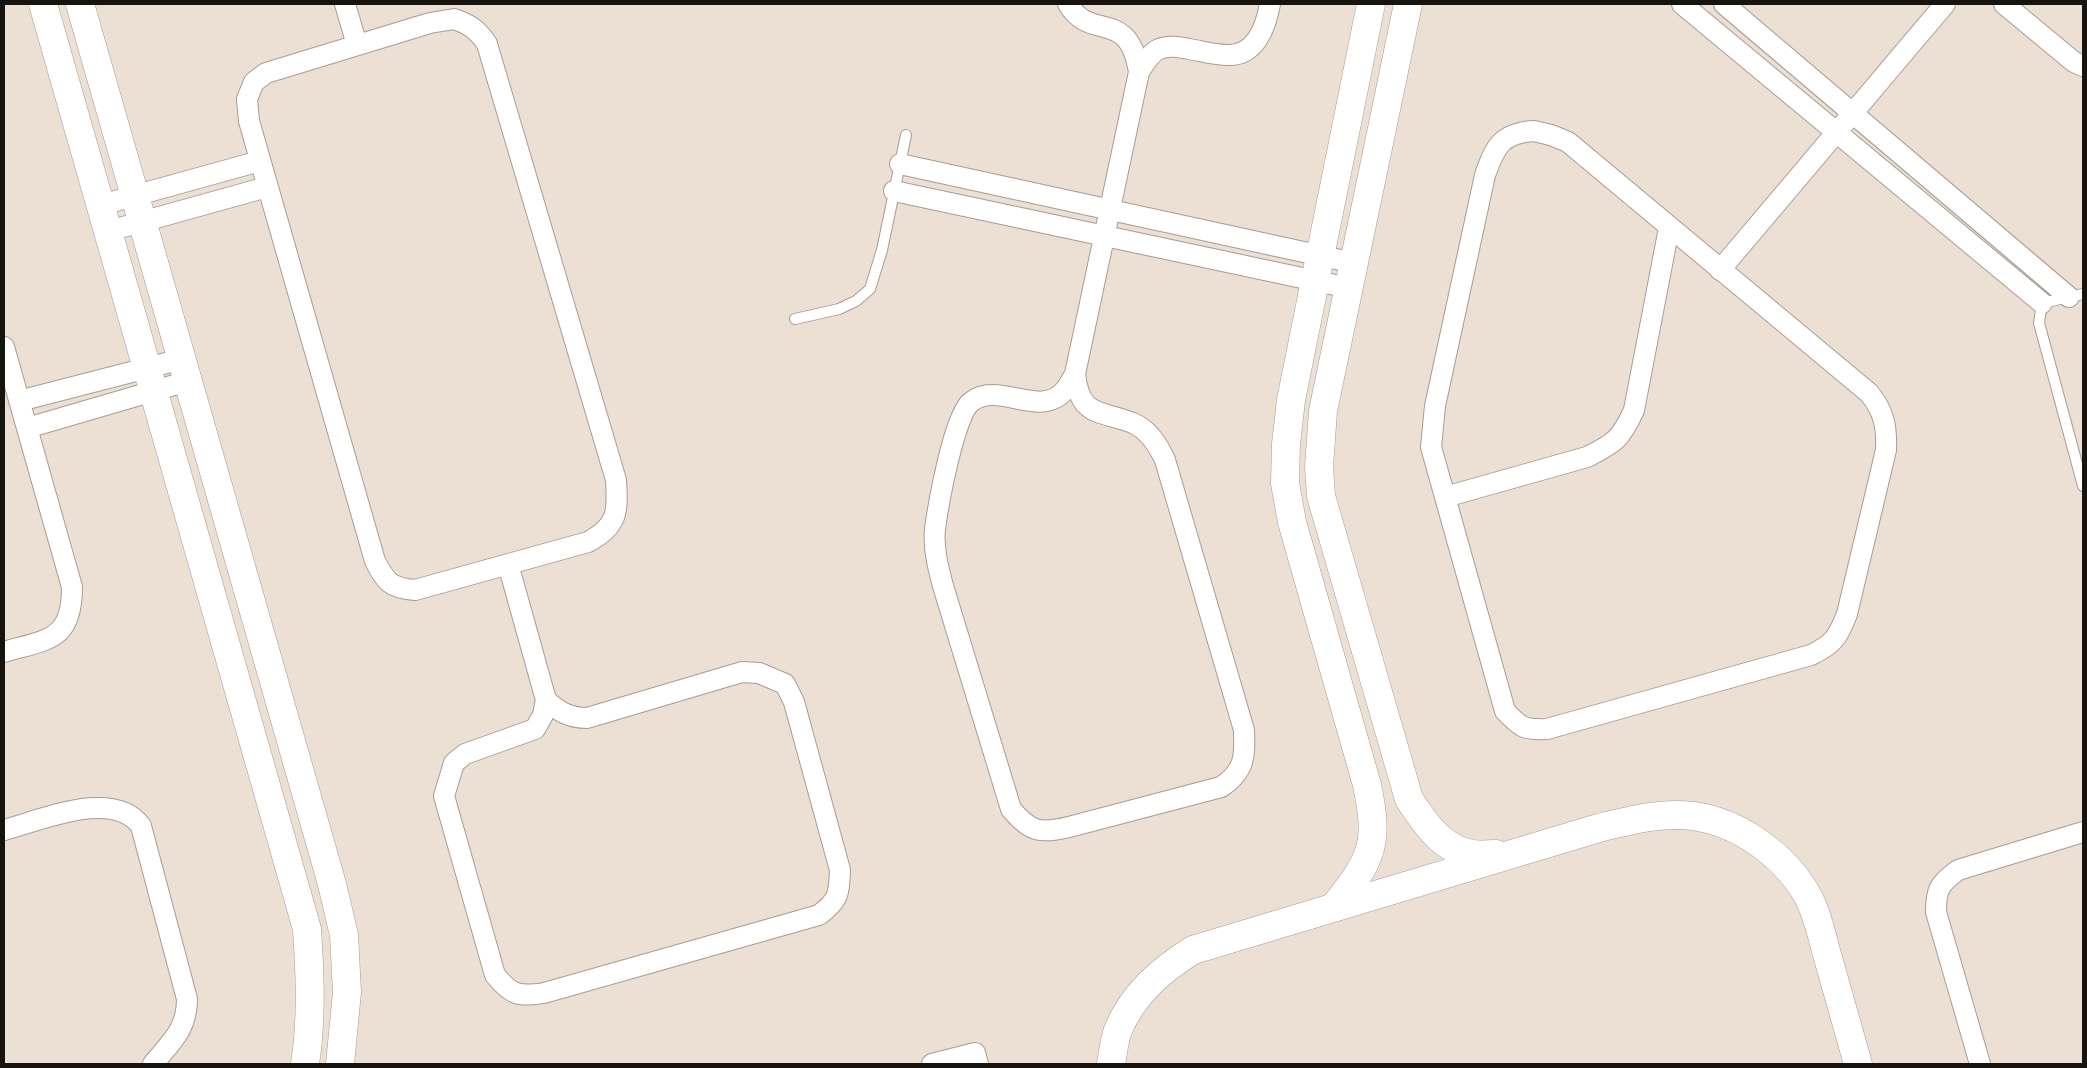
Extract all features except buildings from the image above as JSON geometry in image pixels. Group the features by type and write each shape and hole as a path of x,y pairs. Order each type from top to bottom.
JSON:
{"street":[{"path":"43,4 307,929 311,982 309,1038 305,1064"},
{"path":"80,4 332,884 342,926 347,992 340,1064"},
{"path":"345,4 357,45"},
{"path":"1068,4 1073,12 1090,23 1119,31 1132,44 1139,72"},
{"path":"1075,374 1064,391 1053,398 1039,402 999,395 985,396 971,402 962,412 955,433 935,530 935,556 943,586 1011,808 1023,824 1038,831 1050,832 1220,787 1234,778 1242,764 1245,749 1244,730 1165,460 1148,432 1134,424 1093,412 1077,390 1075,374 1139,72 1146,60 1157,49 1171,46 1229,55 1240,52 1253,44 1264,32 1270,4"},
{"path":"1334,907 1356,878 1369,855 1374,818 1367,785 1307,582 1292,522 1285,484 1286,444 1291,400 1371,4"},
{"path":"1408,4 1322,420 1319,467 1321,496 1408,799 1435,835 1449,845 1471,854 1514,853"},
{"path":"1682,4 2042,304"},
{"path":"1724,4 1853,113 2076,296"},
{"path":"1720,270 1945,4"},
{"path":"2004,4 2074,62 2083,66"},
{"path":"454,19 473,28 487,44 616,480 617,509 613,522 604,533 588,542 415,590 400,589 386,581 375,561 249,121 247,99 254,82 266,73 357,45 430,23 454,19"},
{"path":"1534,131 1568,142 1720,270 1869,393 1880,406 1886,432 1886,450 1847,614 1839,634 1828,647 1811,655 1548,729 1520,727 1505,711 1431,447 1435,406 1485,175 1494,151 1504,139 1520,132 1534,131"},
{"path":"101,205 260,161"},
{"path":"900,164 1110,210 1318,268"},
{"path":"108,231 267,187"},
{"path":"894,191 1104,236 1318,268 1351,275"},
{"path":"1445,497 1586,457 1607,447 1623,434 1634,410 1669,228"},
{"path":"4,347 72,587 72,603 68,620 61,631 47,639 4,652"},
{"path":"19,401 151,379 185,370"},
{"path":"27,428 151,379"},
{"path":"508,564 546,700 543,715 535,729 466,754 454,763 444,796 495,975 506,989 527,996 544,993 819,915 831,906 838,897 840,870 794,702 785,684 760,673 742,672 587,718 573,718 557,711 546,700"},
{"path":"4,830 87,808 105,806 121,809 135,817 141,826 187,999 187,1012 182,1029 153,1064"},
{"path":"1111,1064 1117,1031 1138,997 1162,970 1193,950 1514,853 1645,816 1693,816 1728,826 1761,844 1786,866 1806,894 1823,938 1858,1064"},
{"path":"1980,1064 1936,912 1936,893 1945,880 1958,870 2083,832"},
{"path":"932,1064 975,1052 978,1064"}],"lane":[{"path":"795,319 839,309 856,301 870,289 878,270 906,135"},
{"path":"2076,296 2042,304 2039,323 2083,486"}]}
